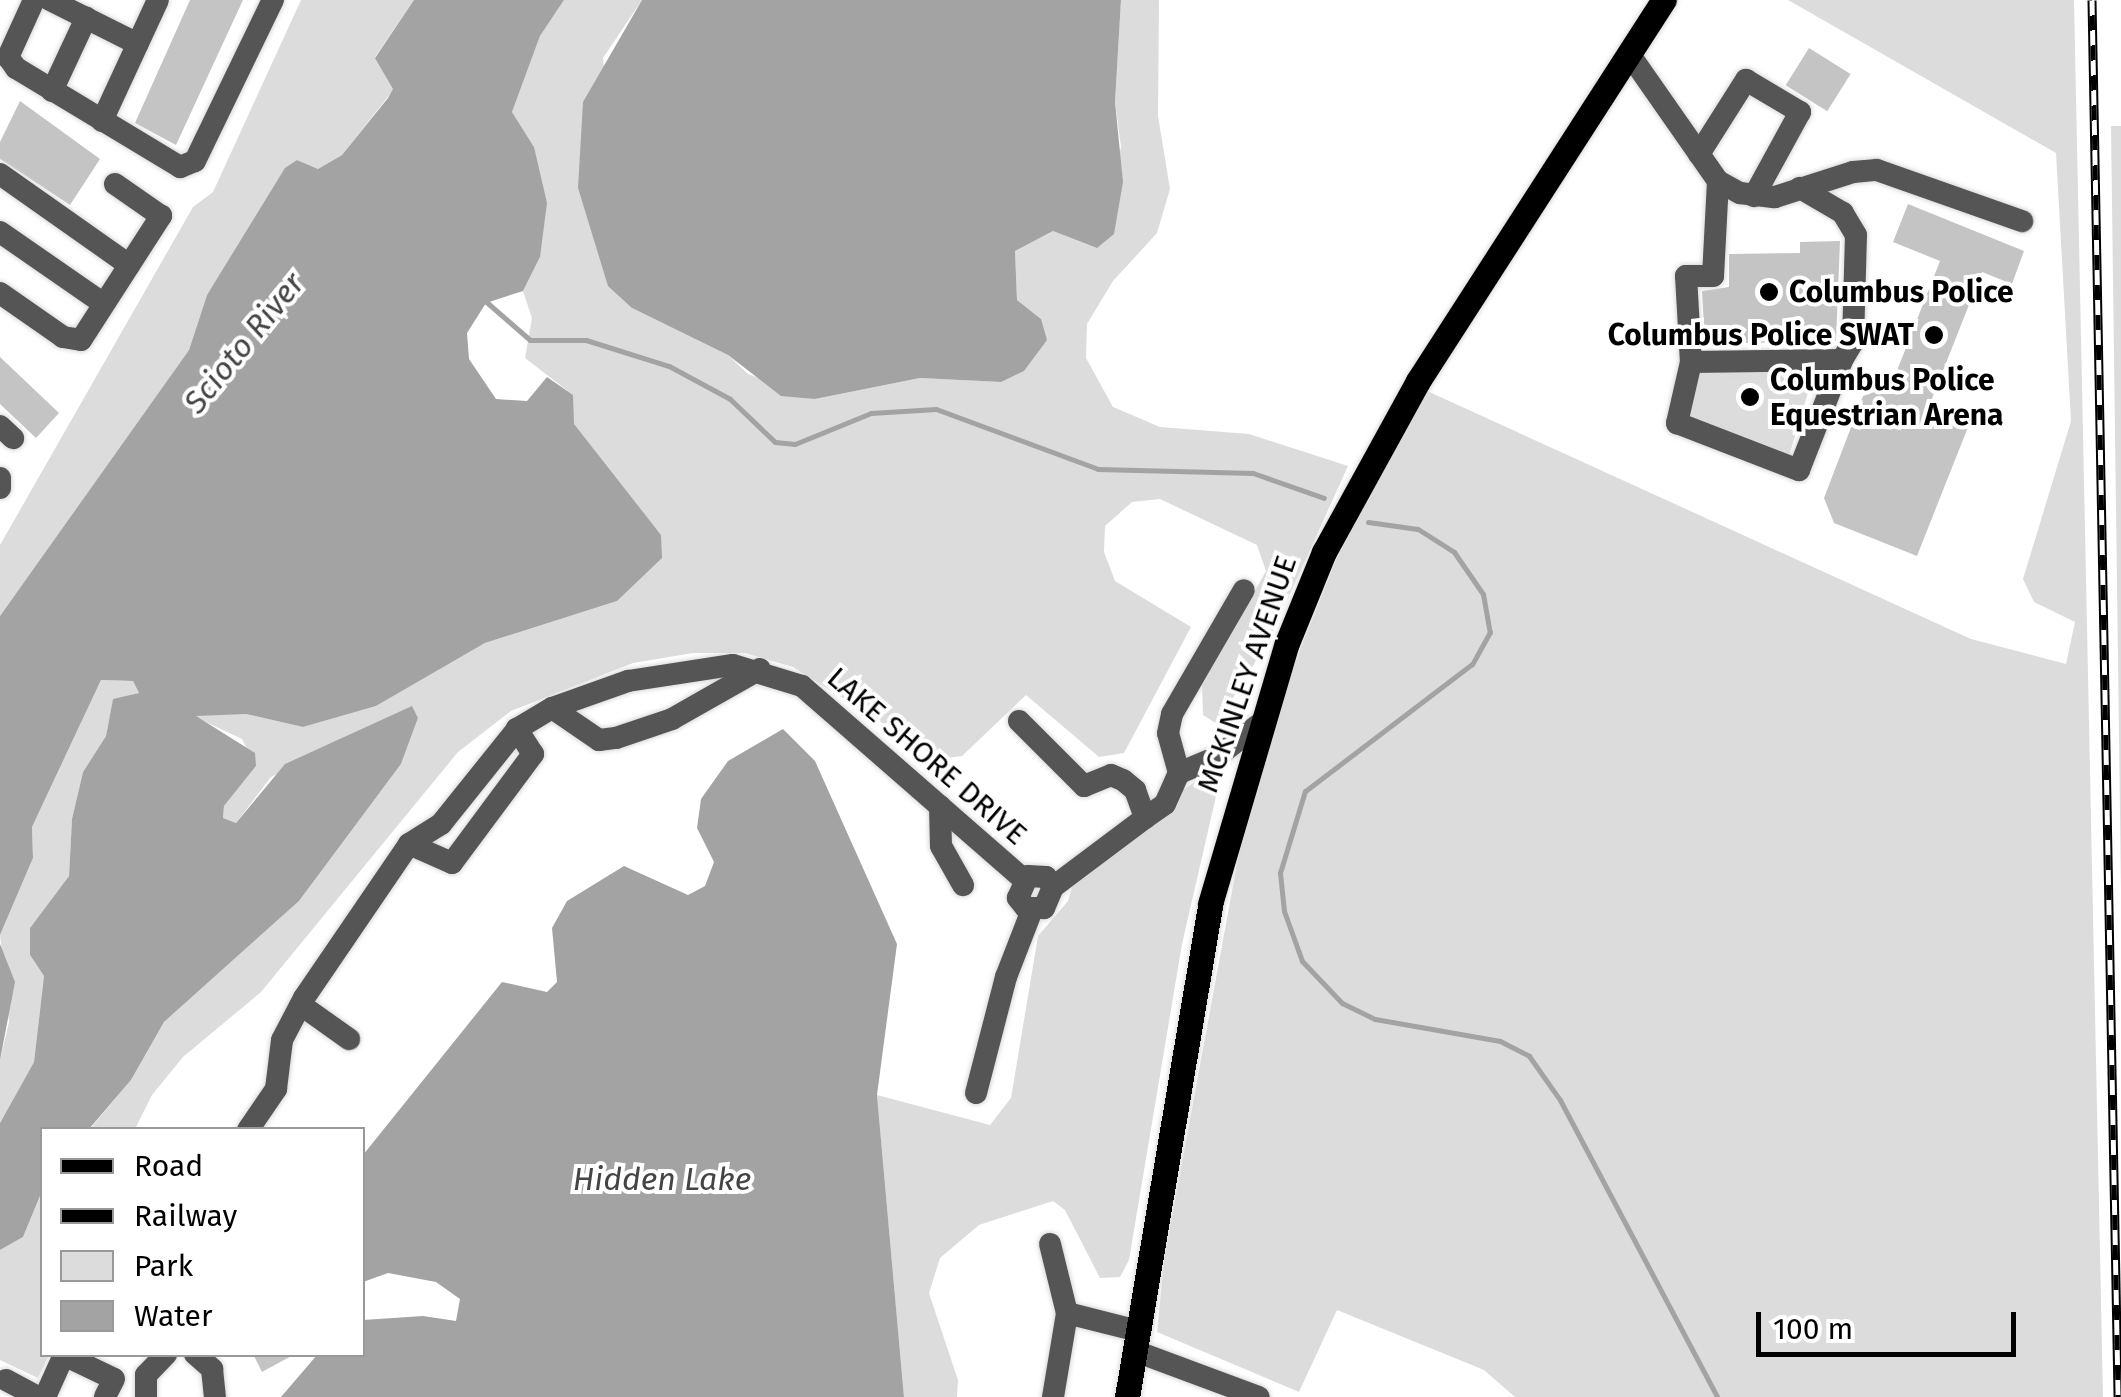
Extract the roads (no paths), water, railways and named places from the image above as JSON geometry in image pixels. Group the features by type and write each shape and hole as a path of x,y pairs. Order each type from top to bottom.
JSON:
{"main road":[{"name":"MCKINLEY AVENUE","path":"1127,1397 1210,904 1258,725 1324,552 1408,398 1664,0"}],"street":[{"path":"34,0 8,57 52,90 180,166 195,162 274,0"},
{"path":"50,0 138,44"},
{"path":"102,121 158,0"},
{"path":"52,90 86,18"},
{"path":"1630,54 1718,181 1754,196 1877,170 2022,221"},
{"path":"1699,154 1746,80 1800,112 1754,196"},
{"path":"0,174 130,265"},
{"path":"1718,181 1713,276 1686,276 1691,362 1678,423 1800,470 1842,360 1853,342 1856,235 1843,213 1800,188"},
{"path":"0,293 64,337 81,340 161,216 115,184"},
{"path":"0,232 104,304"},
{"path":"1691,362 1842,360"},
{"path":"976,1093 1000,996 1032,910 1049,904 1053,887 1164,804 1179,773 1168,733 1172,714 1244,590"},
{"name":"LAKE SHORE DRIVE","path":"250,1127 276,1089 282,1040 301,1004 409,844 441,824 517,729 552,708 670,670 711,664 760,669 802,686 840,712 1023,879"},
{"path":"552,708 599,740 616,738 672,719 760,669"},
{"path":"1020,721 1084,786 1111,775 1123,780 1145,818"},
{"path":"1179,773 1215,758 1258,725"},
{"path":"409,844 452,863 533,754 517,729"},
{"path":"940,806 941,846 963,885"},
{"name":"LAKE SHORE DRIVE","path":"1023,879 1040,875 1053,887"},
{"name":"LAKE SHORE DRIVE","path":"1023,879 1018,898 1032,910"},
{"path":"301,1004 349,1038"},
{"path":"1050,1244 1067,1313 1053,1397"},
{"path":"1067,1313 1136,1341 1218,1389 1259,1397"},
{"path":"6,1380 41,1397 63,1357"},
{"path":"68,1357 114,1378 106,1397"},
{"path":"146,1397 146,1375 163,1357"},
{"path":"198,1357 212,1369 215,1397"}],"water":[{"name":"Scioto River","path":"414,0 564,0 540,36 512,112 534,147 547,203 540,257 523,291 486,303 467,333 469,359 496,399 527,401 547,377 573,395 574,424 661,535 662,558 617,601 485,643 376,706 303,727 246,714 196,716 255,753 256,766 224,806 223,818 236,823 285,764 412,706 418,718 401,764 299,901 164,1022 131,1080 91,1127 40,1127 40,1196 23,1237 0,1250 0,1123 34,1062 44,976 30,955 30,928 69,876 72,819 83,772 106,736 113,699 139,693 133,681 101,680 32,827 33,858 0,935 0,616 189,350 207,295 285,168 297,160 318,169 342,155 388,98 393,89 375,58"},
{"path":"642,0 1121,0 1115,102 1123,182 1114,234 1097,248 1053,231 1015,251 1017,300 1041,319 1047,340 1024,371 1001,382 920,378 815,399 781,396 728,355 632,308 608,286 578,188 583,102"},
{"name":"Hidden Lake","path":"783,729 815,761 897,944 877,1095 904,1397 281,1397 315,1357 365,1357 365,1320 423,1316 456,1321 460,1299 436,1282 388,1273 365,1281 365,1153 502,982 547,992 557,982 552,928 567,901 624,866 688,895 705,886 714,862 697,828 701,799 728,761"},
{"path":"0,944 15,982 0,1060"}],"waterway":[{"path":"483,299 530,340 586,340 669,366 730,399 775,442 795,444 871,413 936,409 1098,469 1253,473 1324,498"},
{"path":"1368,522 1418,529 1454,552 1483,594 1490,632 1472,664 1305,791 1280,873 1284,911 1302,961 1342,1003 1375,1019 1500,1041 1529,1056 1560,1100 1717,1397"}],"railway":[{"path":"2092,0 2118,1397"}],"place":[{"name":"Columbus Police","path":"1769,292"},
{"name":"Columbus Police SWAT","path":"1934,335"},
{"name":"Columbus Police Equestrian Arena","path":"1750,397"}]}
